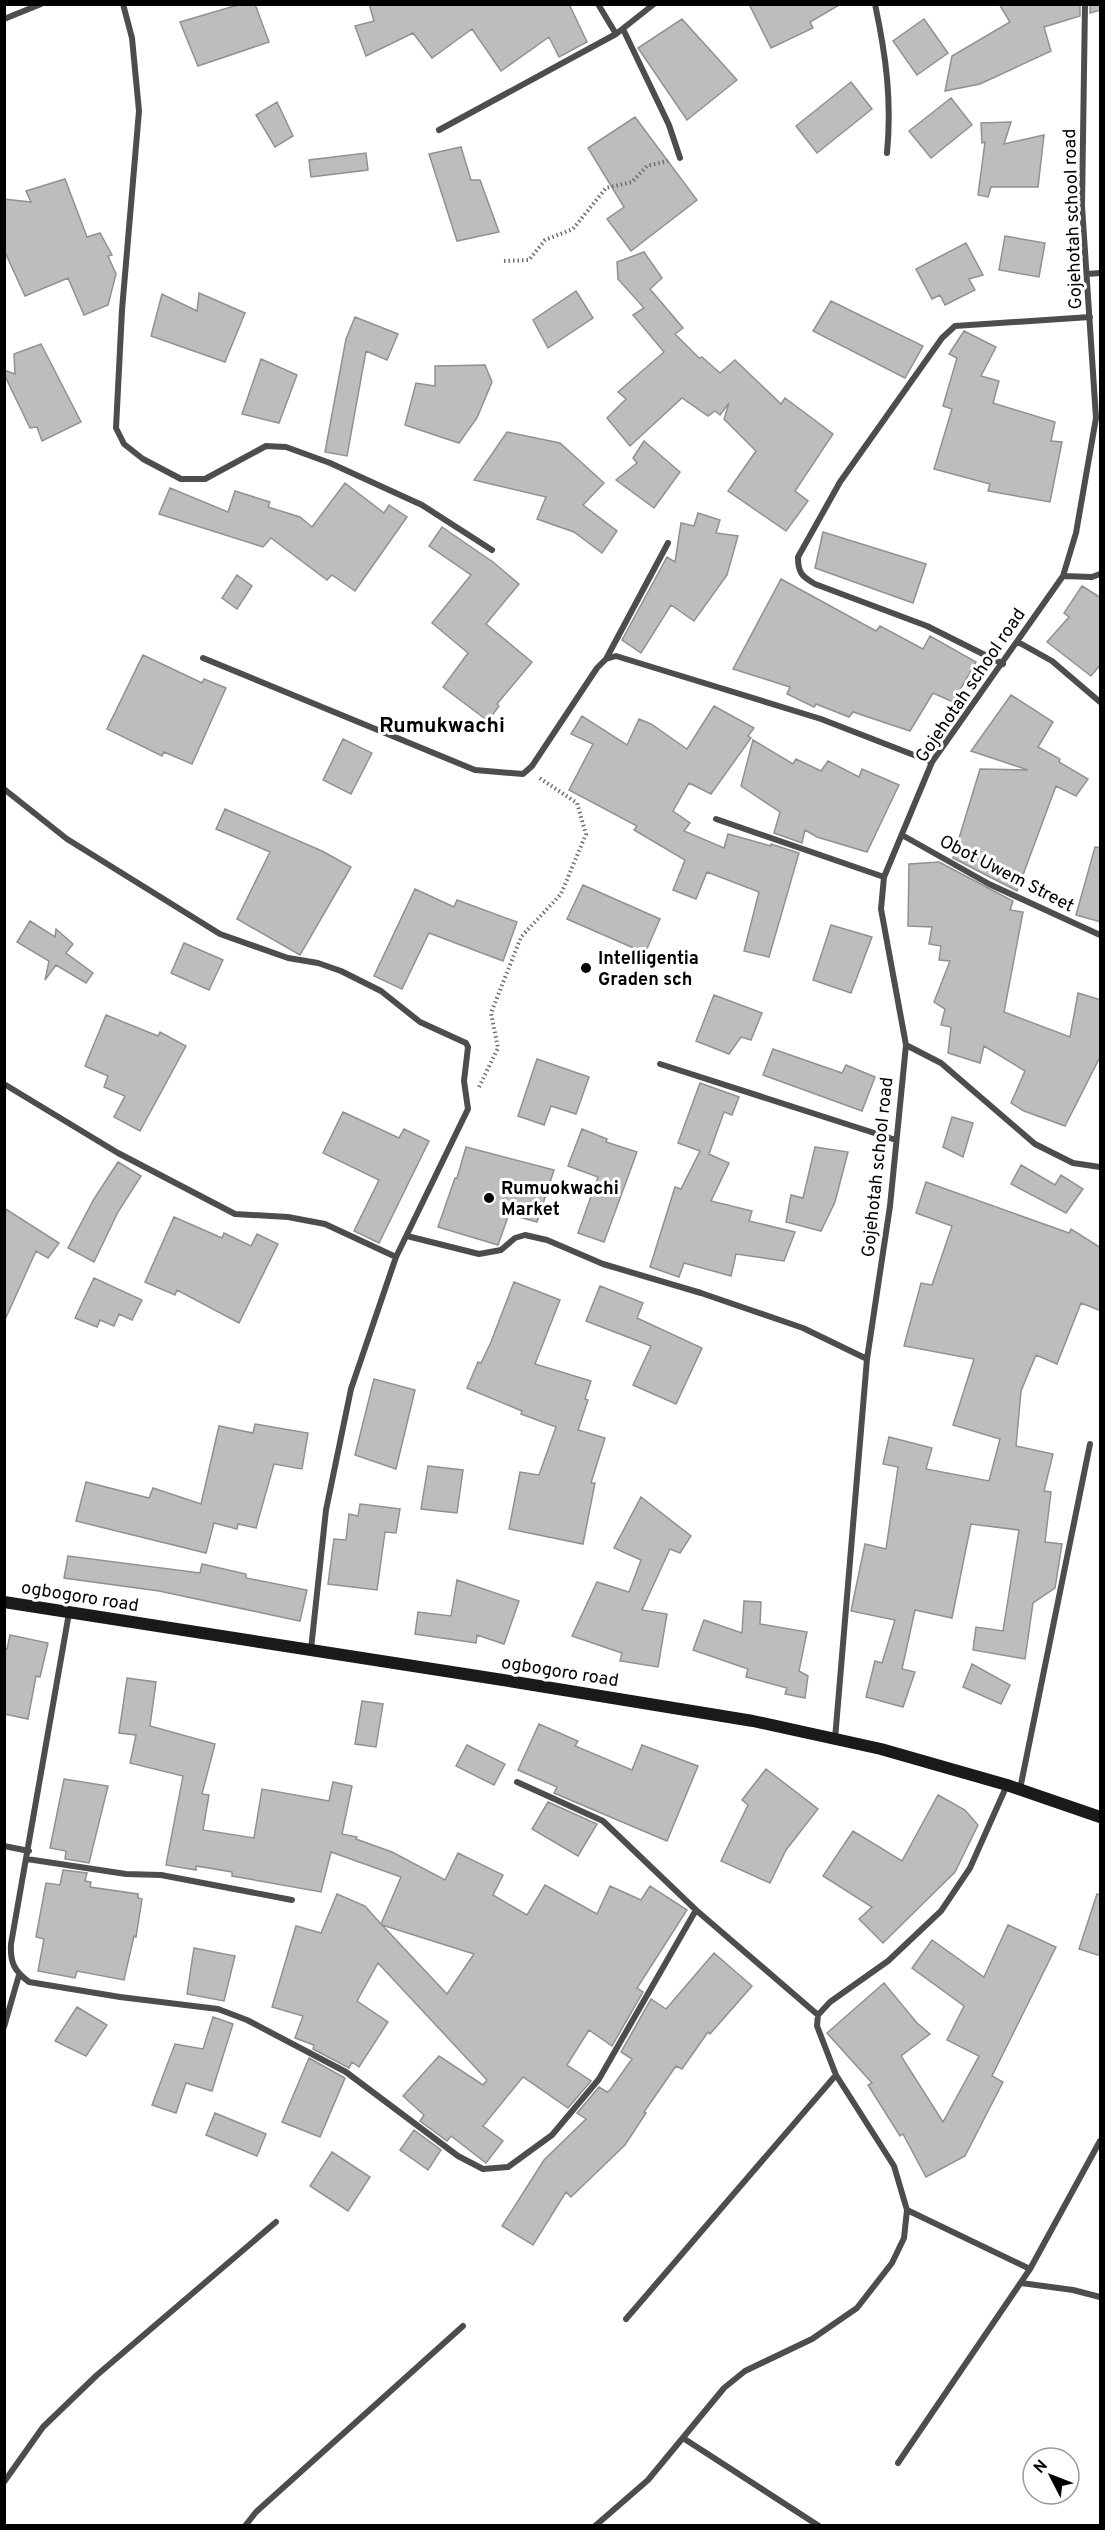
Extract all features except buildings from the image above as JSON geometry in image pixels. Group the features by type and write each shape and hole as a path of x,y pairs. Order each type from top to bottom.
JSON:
{"street":[{"path":"4,19 41,4"},
{"path":"123,4 132,38 139,111 122,310 116,428 124,444 143,459 181,479 205,479 266,446 286,447 330,463 422,505 492,550"},
{"path":"598,4 616,34"},
{"path":"439,130 616,34 654,4"},
{"path":"875,4 885,48 891,116 887,153"},
{"name":"Gojehotah school road","path":"835,1739 867,1359 890,1206 906,1045 881,909 884,877 932,762 1063,576 1076,533 1096,418 1083,206 1085,4"},
{"path":"622,29 669,125 680,158"},
{"path":"1087,274 1101,273"},
{"path":"1003,664 927,626 815,584 802,577 798,569 798,556 840,482 942,338 954,326 1090,317"},
{"path":"202,658 474,770 523,774 528,770 597,668 606,659 668,543"},
{"path":"1063,576 1092,577 1101,574"},
{"path":"1018,642 1052,661 1101,702"},
{"path":"606,659 616,656 821,719 932,762"},
{"path":"4,789 67,839 220,934 288,958 318,963 341,971 381,992 420,1022 466,1043 468,1052 464,1081 468,1109 396,1257 351,1389 326,1510 311,1650"},
{"path":"716,819 884,877"},
{"name":"Obot Uwem Street","path":"902,835 989,884 1101,935"},
{"path":"906,1045 941,1063 1035,1144 1073,1163 1101,1167"},
{"path":"660,1064 896,1140"},
{"path":"4,1084 118,1153 235,1214 288,1217 325,1224 396,1257"},
{"path":"407,1236 479,1254 501,1250 514,1238 525,1235 547,1240 603,1264 701,1293 803,1328 867,1359"},
{"path":"1020,1789 1090,1444"},
{"name":"ogbogoro road","path":"4,1602 753,1721 881,1749 1020,1789 1101,1817"},
{"path":"69,1612 11,1944 10,1960 19,1975 29,1982 120,1998 218,2009 246,2020 346,2072 458,2156 483,2169 508,2167 552,2135 592,2087 696,1910"},
{"path":"517,1782 603,1821 696,1910 818,2015"},
{"path":"600,2524 648,2480 724,2388 745,2371 812,2339 857,2308 892,2263 904,2238 908,2210 894,2166 836,2075 817,2026 818,2015 830,2002 888,1961 941,1911 970,1868 1007,1785"},
{"path":"4,1846 29,1851"},
{"path":"27,1859 126,1875 161,1875 292,1900"},
{"path":"4,2027 19,1975"},
{"path":"626,2319 836,2075"},
{"path":"898,2463 1030,2269 1101,2141"},
{"path":"908,2210 1030,2269"},
{"path":"4,2482 43,2427 97,2375 276,2222"},
{"path":"1021,2283 1073,2290 1101,2297"},
{"path":"246,2526 256,2512 463,2326"},
{"path":"683,2438 819,2526"}],"path":[{"path":"504,261 529,260 545,240 573,229 606,188 632,182 646,166 680,158"},
{"path":"468,1109 498,1048 491,1013 521,937 561,894 586,834 577,803 528,770"}],"place":[{"name":"Intelligentia Graden sch","path":"586,968"},
{"name":"Rumuokwachi Market","path":"489,1198"}],"district":[{"name":"Rumukwachi","path":"442,725"}]}
